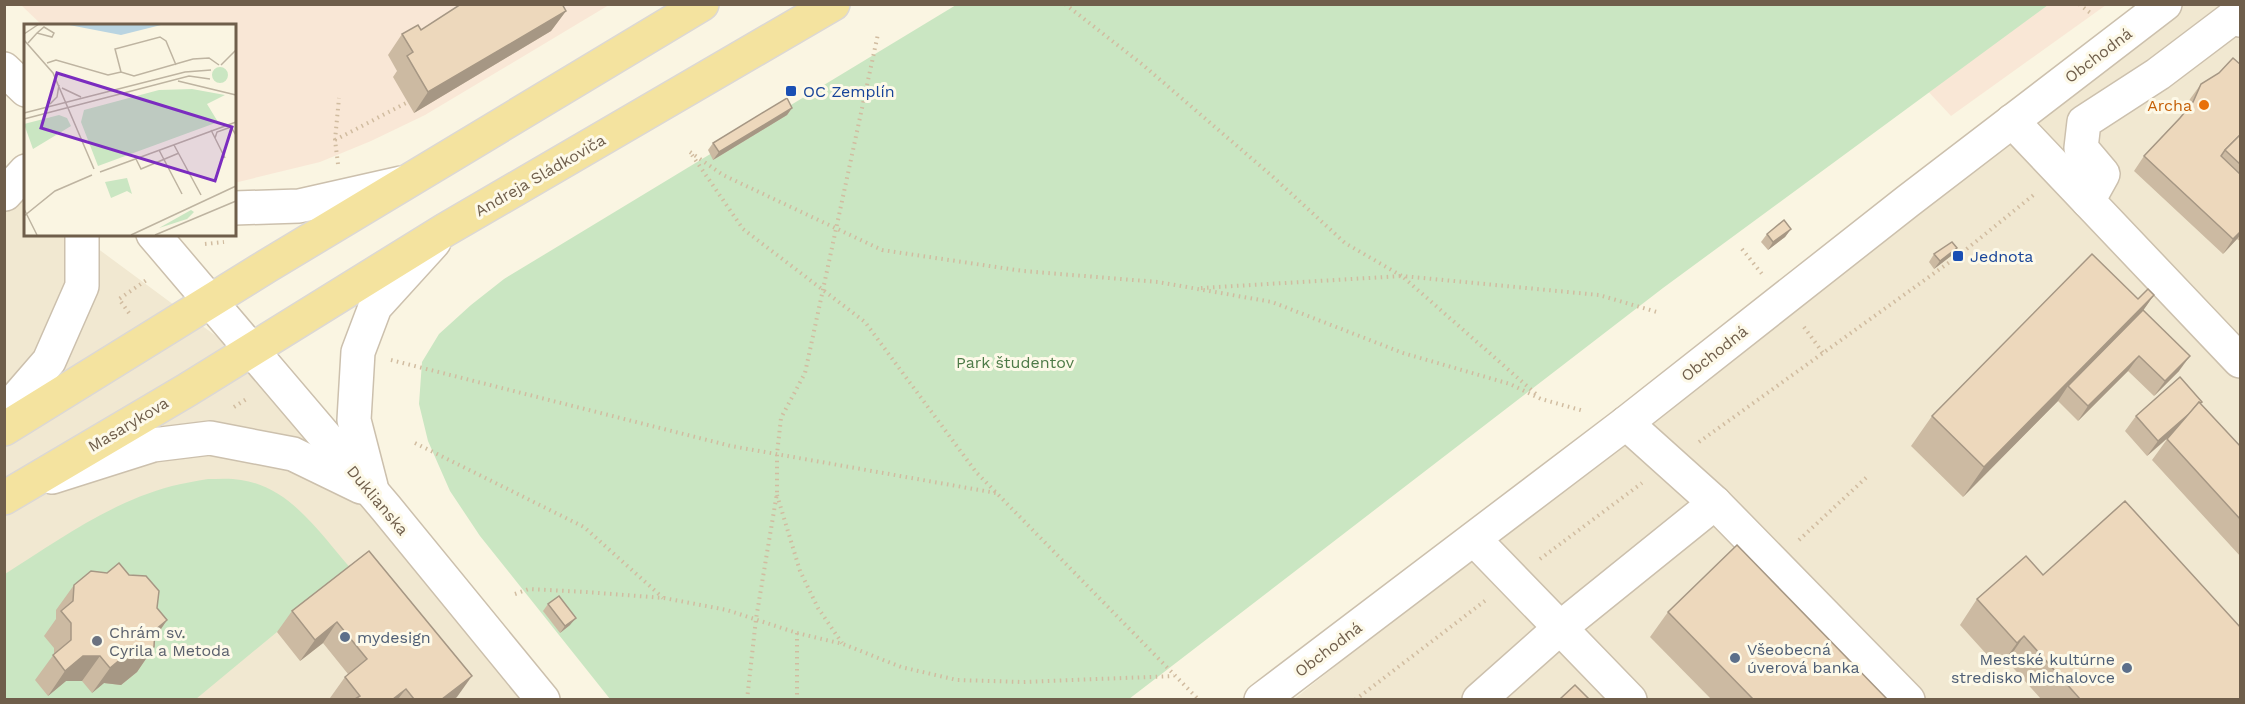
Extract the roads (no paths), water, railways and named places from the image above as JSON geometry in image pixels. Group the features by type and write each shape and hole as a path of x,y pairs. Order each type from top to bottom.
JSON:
{"main road":[{"path":"4,429 267,266 702,4"},
{"name":"Andreja Sládkoviča","path":"251,350 445,230 833,4"},
{"name":"Masarykova","path":"15,492 251,350"}],"street":[{"name":"Obchodná","path":"1262,699 1626,423 2165,4"},
{"path":"2088,201 2103,174 2081,148 2084,122 2158,74 2238,17"},
{"path":"4,69 24,88"},
{"path":"2012,121 2241,361"},
{"path":"5,194 24,173"},
{"path":"236,208 299,206 412,180"},
{"path":"373,493 354,420 358,352 375,307 445,230"},
{"path":"4,413 49,361 82,286 82,236"},
{"name":"Duklianska","path":"155,236 373,493 543,699"},
{"path":"1626,423 1715,504 1908,699"},
{"path":"15,492 153,445 210,438 293,454 373,493"},
{"path":"1479,699 1560,628 1715,504"},
{"path":"1473,539 1630,699"}],"place":[{"name":"OC Zemplín","path":"791,91"},
{"name":"Archa","path":"2204,105"},
{"name":"Jednota","path":"1958,256"},
{"name":"mydesign","path":"345,637"},
{"name":"Chrám sv. Cyrila a Metoda","path":"97,641"},
{"name":"Všeobecná úverová banka","path":"1735,658"},
{"name":"Mestské kultúrne stredisko Michalovce","path":"2127,668"}],"park label":[{"name":"Park študentov","path":"1015,362"}]}
